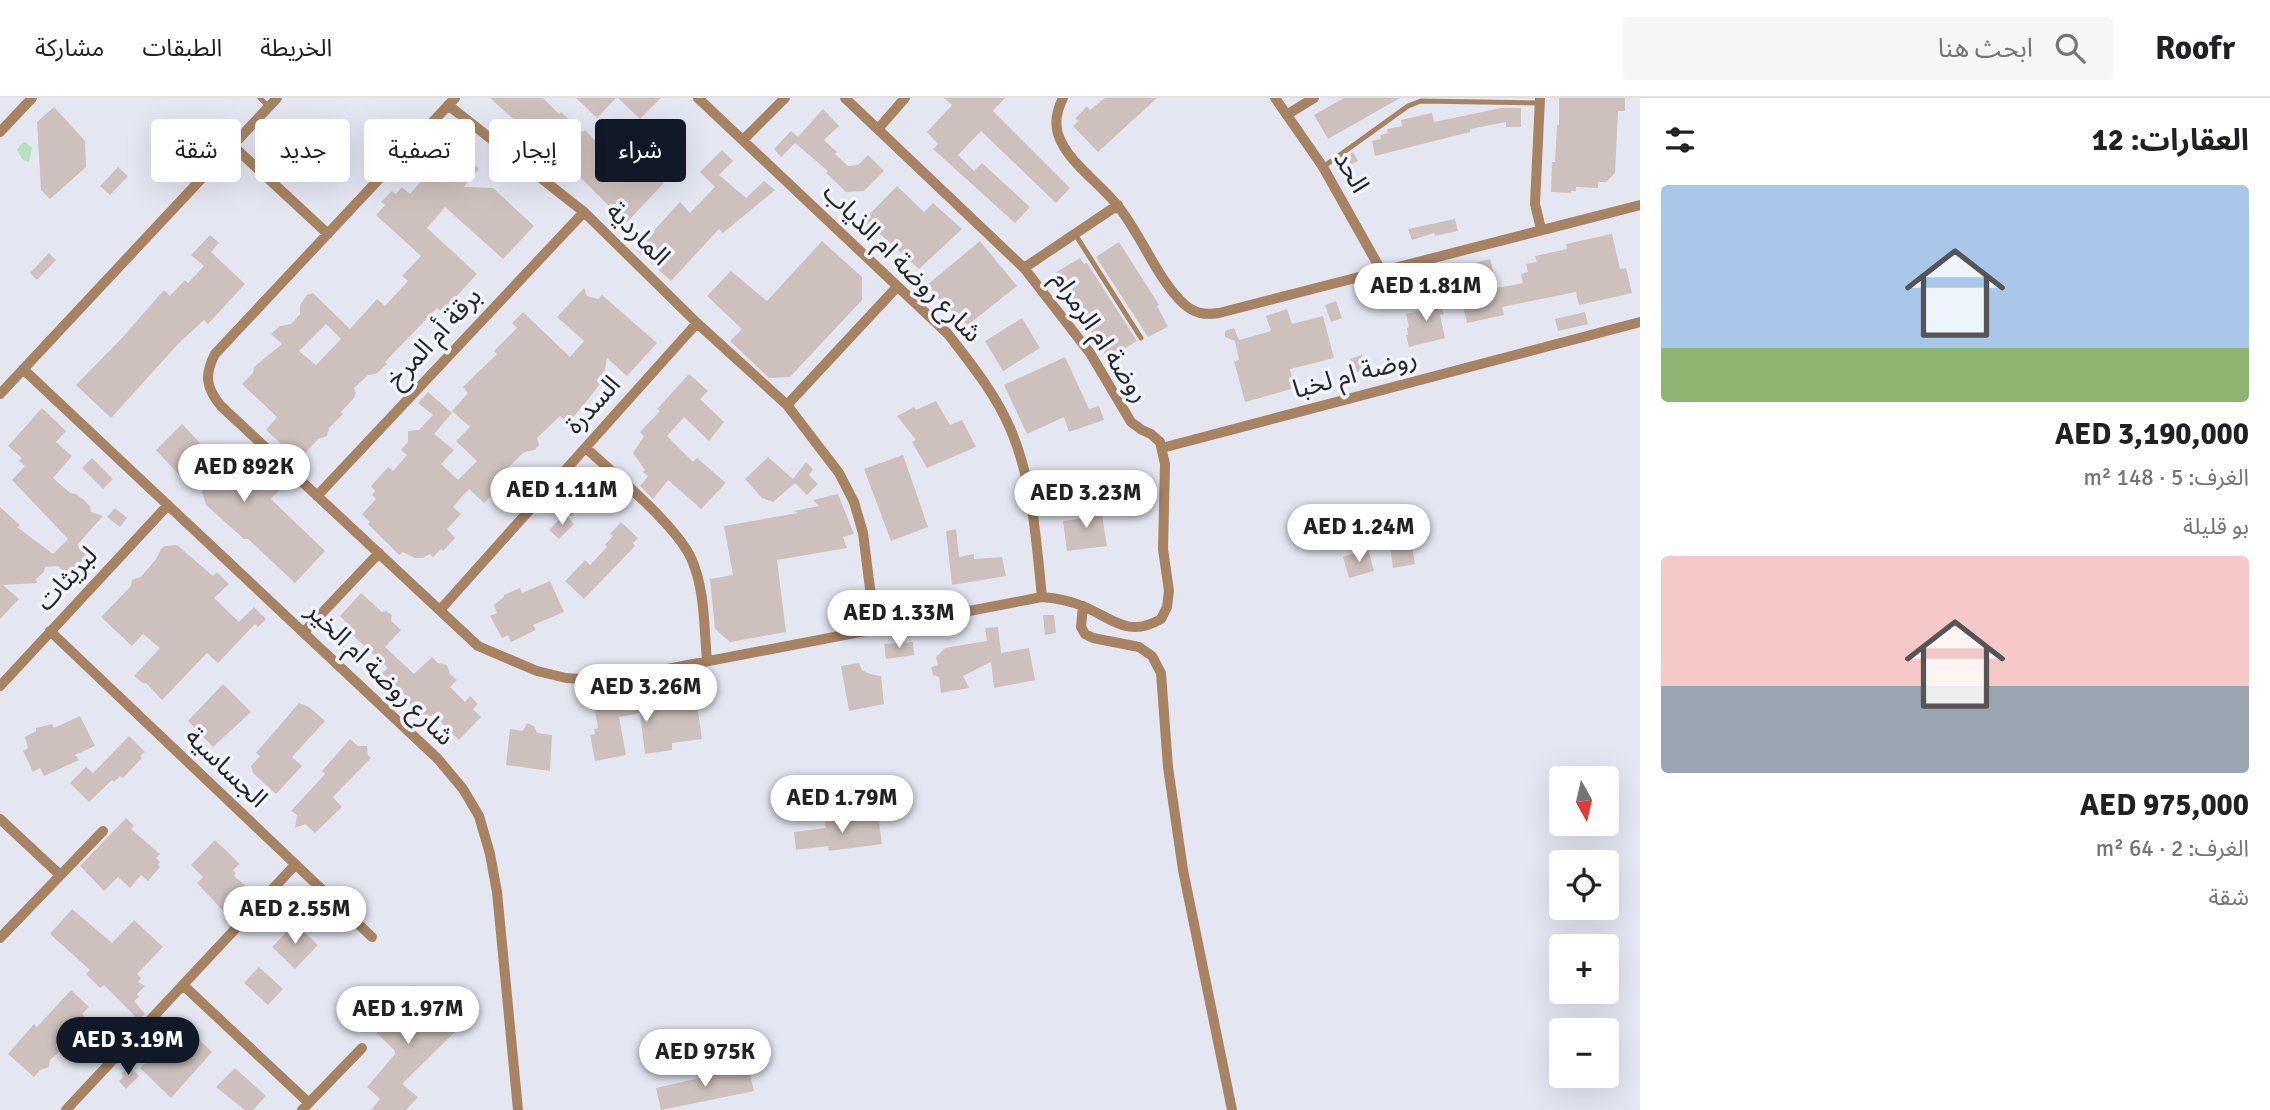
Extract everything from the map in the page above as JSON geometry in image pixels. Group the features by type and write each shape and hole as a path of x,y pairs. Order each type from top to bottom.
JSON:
{"street":[{"path":"0,132 32,98"},
{"name":"شارع روضة ام الذياب","path":"698,98 948,334 982,378 1010,428 1026,477 1042,597"},
{"path":"744,139 785,98"},
{"name":"روضة ام الرمرام","path":"845,98 1024,268 1090,353 1130,422 1156,437 1162,448"},
{"path":"878,129 905,98"},
{"path":"1063,98 1055,122 1058,137 1066,150 1118,205 1177,297 1195,312 1219,313 1640,205"},
{"name":"الحد","path":"1275,98 1322,167 1382,272"},
{"path":"1288,114 1314,98"},
{"path":"1540,101 1535,204 1541,229"},
{"path":"241,135 272,102"},
{"path":"452,102 215,354 206,380 211,393 221,406 478,646 537,671 566,678 597,680 631,676 1042,597 1083,606 1115,624 1131,628 1154,623 1161,620 1169,591 1162,532 1165,464 1162,448"},
{"name":"الماردية","path":"452,102 584,212 696,324 787,405 839,473 854,502 863,533 875,628"},
{"path":"241,153 328,233"},
{"path":"0,394 197,182"},
{"path":"1024,268 1118,205"},
{"name":"برقة أم المرخ","path":"317,496 584,212"},
{"path":"787,405 897,287"},
{"name":"روضة ام لخبا","path":"1162,448 1640,323"},
{"name":"السدرة","path":"440,610 696,324"},
{"name":"شارع روضة ام الخير","path":"23,369 438,759 463,789 479,816 497,892 518,1110"},
{"path":"586,448 657,516 691,557 697,577 707,661"},
{"name":"لبريثات","path":"0,686 168,505"},
{"path":"304,632 379,553"},
{"path":"1083,606 1082,627 1085,634 1139,647 1152,656 1161,673 1168,767 1183,870 1231,1110"},
{"name":"الجساسية","path":"50,631 372,937"},
{"path":"0,819 60,875"},
{"path":"0,938 103,831"},
{"path":"66,1110 295,865"},
{"path":"183,985 305,1106 362,1048"}],"lane":[{"path":"260,98 272,102"},
{"path":"1322,167 1408,106 1421,102 1540,101"},
{"path":"1075,234 1141,338"}],"green space":[{"path":"25,142 32,148 29,162 22,159 17,150"}],"building":[{"path":"490,98 543,98 559,114 561,112 569,119 513,119"},
{"path":"576,98 616,98 597,118"},
{"path":"618,98 661,98 640,119"},
{"path":"944,98 1005,98 993,111 1070,188 1056,203 981,131 958,155 974,171 982,163 1030,207 1015,223 933,149 938,144 927,132 952,105"},
{"path":"1105,98 1157,98 1098,152 1073,126 1079,121 1075,119 1087,106 1090,110"},
{"path":"1344,98 1400,98 1328,139 1314,115"},
{"path":"1559,98 1625,98 1625,111 1618,111 1615,173 1606,182 1598,182 1598,188 1576,187 1576,191 1571,193 1551,192 1552,162 1555,162 1559,125"},
{"path":"54,107 85,141 86,167 50,199 41,190 37,122"},
{"path":"1501,108 1521,108 1521,127 1506,127 1506,122 1470,129 1470,132 1375,156 1372,141 1381,139 1380,135 1388,133 1387,129 1402,126 1401,120 1432,113 1434,122"},
{"path":"823,109 839,126 824,140 837,152 835,154 848,166 858,165 868,155 884,171 864,191 846,192 826,173 828,171 795,143 781,157 774,149 791,131 798,137"},
{"path":"581,130 585,130 595,140 595,182 664,183 626,223 581,178"},
{"path":"722,150 733,161 719,175 746,198 764,181 775,190 723,233 719,229 671,281 636,250 680,202 690,213 715,187 700,172"},
{"path":"1353,152 1358,161 1342,169 1339,162"},
{"path":"118,167 128,176 110,195 100,186"},
{"path":"420,182 468,182 464,187 493,188 534,226 503,259 445,207 427,228 477,274 442,312 437,308 385,362 387,364 376,374 368,375 354,388 354,398 329,428 327,436 318,439 299,460 266,430 277,417 242,384 253,373 254,367 282,344 271,334 280,326 291,324 300,314 300,305 307,295 313,293 350,329 377,299 385,306 408,281 402,276 421,256 376,215 385,205 381,202 392,191 396,194 402,187 410,194","holes":["326,324 341,339 316,365 299,351"]},
{"path":"897,186 924,212 933,203 962,229 919,269 878,232 869,240 856,228"},
{"path":"1455,219 1458,231 1435,236 1434,233 1412,240 1408,229"},
{"path":"1612,234 1620,269 1626,268 1632,293 1579,305 1576,292 1502,307 1504,315 1467,323 1454,268 1490,259 1497,288 1523,283 1521,274 1528,272 1526,264 1537,262 1535,256 1567,249 1566,244"},
{"path":"210,235 219,243 211,252 245,284 208,324 204,320 179,343 111,418 76,385 164,290 170,296 185,280 188,283 204,266 191,255"},
{"path":"822,241 862,277 862,300 790,377 769,378 730,341 742,329 707,296 731,271 767,301"},
{"path":"980,241 1017,286 963,329 927,285"},
{"path":"1119,242 1159,305 1157,306 1168,327 1148,337 1096,257"},
{"path":"49,253 56,260 37,280 30,273"},
{"path":"1080,258 1084,264 1087,263 1137,341 1108,359 1055,273"},
{"path":"584,288 587,296 598,299 602,295 657,343 627,376 607,358 603,380 586,402 568,423 560,416 537,438 539,445 535,450 524,452 507,469 513,474 496,497 493,494 484,503 469,489 453,507 461,514 447,529 455,538 443,551 441,549 433,557 430,554 423,558 415,558 403,552 399,555 368,524 370,522 362,514 376,499 372,495 375,491 371,486 388,467 393,471 407,455 401,450 408,442 408,431 419,430 433,415 418,403 428,392 452,413 434,434 454,450 441,464 458,480 477,461 456,441 470,427 452,411 468,393 463,387 497,354 494,351 517,328 512,323 523,312 570,357 584,341 557,317"},
{"path":"1437,294 1444,314 1440,315 1445,338 1409,347 1406,314 1420,311 1418,302"},
{"path":"1336,301 1342,318 1331,322 1325,305"},
{"path":"1287,309 1292,324 1323,316 1334,358 1290,369 1295,388 1245,402 1234,361 1239,360 1235,341 1225,337 1225,331 1234,328 1239,340 1271,331 1266,316"},
{"path":"1585,312 1588,324 1558,331 1555,319"},
{"path":"1022,318 1040,348 1003,371 985,341"},
{"path":"1362,355 1366,369 1355,373 1350,359"},
{"path":"1065,357 1089,409 1099,406 1104,420 1069,432 1064,417 1027,434 1004,385"},
{"path":"689,374 708,391 700,399 724,422 709,441 684,417 667,436 693,462 697,458 726,483 701,509 668,480 653,499 640,486 648,476 633,453 644,436 640,432"},
{"path":"936,401 950,425 962,420 976,447 927,468 912,442 916,440 897,416 914,407 916,410"},
{"path":"42,408 66,431 56,442 72,456 53,478 70,493 84,500 90,506 91,512 103,516 77,545 88,555 80,563 84,567 72,579 58,566 45,567 44,572 36,579 37,583 3,585 19,599 0,619 0,507 20,525 17,527 53,554 68,539 12,480 25,466 19,461 22,458 8,446"},
{"path":"182,424 226,471 230,465 244,478 258,464 282,487 271,499 325,551 295,583 248,539 244,539 206,505 199,482 192,489 156,450"},
{"path":"903,455 928,527 891,541 864,469"},
{"path":"768,457 793,479 806,462 813,469 809,475 818,484 807,495 795,483 773,502 762,498 745,479"},
{"path":"92,458 113,479 103,489 82,468"},
{"path":"575,491 585,500 571,516 561,507"},
{"path":"838,494 854,534 843,537 847,548 777,560 786,632 730,642 715,629 710,579 733,575 724,526 798,513 794,511 819,506 813,500"},
{"path":"1100,502 1107,546 1067,551 1063,521 1087,518 1085,504"},
{"path":"115,508 127,518 120,527 107,517"},
{"path":"565,514 574,524 559,539 549,530"},
{"path":"621,522 638,538 633,543 635,546 584,599 565,581 585,560 590,565 607,547 605,545 613,536 610,534"},
{"path":"956,529 959,557 974,554 974,559 1002,557 1006,576 952,585 946,531"},
{"path":"1410,535 1415,564 1393,568 1389,539"},
{"path":"177,545 213,576 217,572 229,584 214,598 239,622 254,607 266,619 258,627 255,624 218,663 207,653 162,700 146,683 134,676 160,648 143,634 132,646 101,617 131,586 132,580 141,577 161,549"},
{"path":"1368,549 1374,571 1349,578 1343,557"},
{"path":"550,581 564,612 533,625 536,630 511,642 508,635 502,638 490,616 497,613 494,605 504,595 520,588 522,593"},
{"path":"361,593 382,612 386,611 392,615 391,621 401,630 385,647 414,674 432,657 438,663 447,665 450,674 457,680 450,687 465,702 470,696 478,704 473,709 481,717 459,740 433,714 427,720 404,698 406,696 382,673 388,668 345,628 348,624 340,616"},
{"path":"1043,615 1054,615 1056,633 1045,635"},
{"path":"998,627 1001,653 1029,648 1035,680 994,688 991,662 963,676 969,688 941,693 939,677 933,675 931,667 938,665 936,657 945,648 987,641 985,628"},
{"path":"913,642 914,655 886,659 884,644"},
{"path":"859,663 862,670 881,676 884,704 849,711 841,666"},
{"path":"223,684 251,712 213,747 188,721"},
{"path":"660,690 661,701 696,697 702,739 672,743 672,750 645,754 640,713 619,717 626,755 595,761 590,735 595,734 594,729 598,728 594,706 635,702 634,693"},
{"path":"299,703 309,707 325,721 292,757 302,766 276,794 253,773 251,766 260,756 256,753"},
{"path":"80,716 95,746 75,755 79,760 44,776 40,768 33,772 23,751 28,748 25,737 36,731 36,728 52,724 54,728"},
{"path":"527,723 534,726 537,733 552,735 550,771 506,765 510,729 523,731"},
{"path":"129,736 145,752 140,756 142,758 123,778 120,776 114,782 112,780 89,802 70,783 86,767 93,773"},
{"path":"350,739 358,746 367,746 371,758 333,797 342,807 315,833 305,824 295,828 297,815 291,811 325,774 322,771"},
{"path":"878,815 882,844 829,851 828,846 796,850 794,832 826,828 825,822"},
{"path":"126,818 134,826 131,829 160,854 156,858 160,867 148,881 141,875 130,888 118,877 104,891 80,866"},
{"path":"215,840 240,864 233,870 236,873 234,876 249,889 225,913 197,883 203,877 191,865"},
{"path":"72,909 112,943 134,920 163,947 137,974 141,978 138,982 145,986 134,1001 145,1014 139,1020 104,985 100,988 86,974 90,970 50,934"},
{"path":"295,923 318,945 295,969 272,947"},
{"path":"259,967 283,989 268,1005 244,983"},
{"path":"414,985 458,1029 402,1084 418,1097 406,1110 371,1110 380,1099 367,1087 395,1051 371,1027"},
{"path":"71,990 89,1007 82,1014 88,1020 79,1029 75,1025 56,1045 61,1050 50,1060 49,1067 40,1070 34,1077 8,1054 34,1024 37,1027"},
{"path":"179,1020 212,1052 171,1098 140,1068 163,1045 159,1041"},
{"path":"129,1066 139,1076 126,1089 119,1081 124,1076 121,1074"},
{"path":"748,1067 754,1091 661,1110 656,1088"},
{"path":"235,1068 266,1096 253,1110 245,1110 216,1087"}]}
